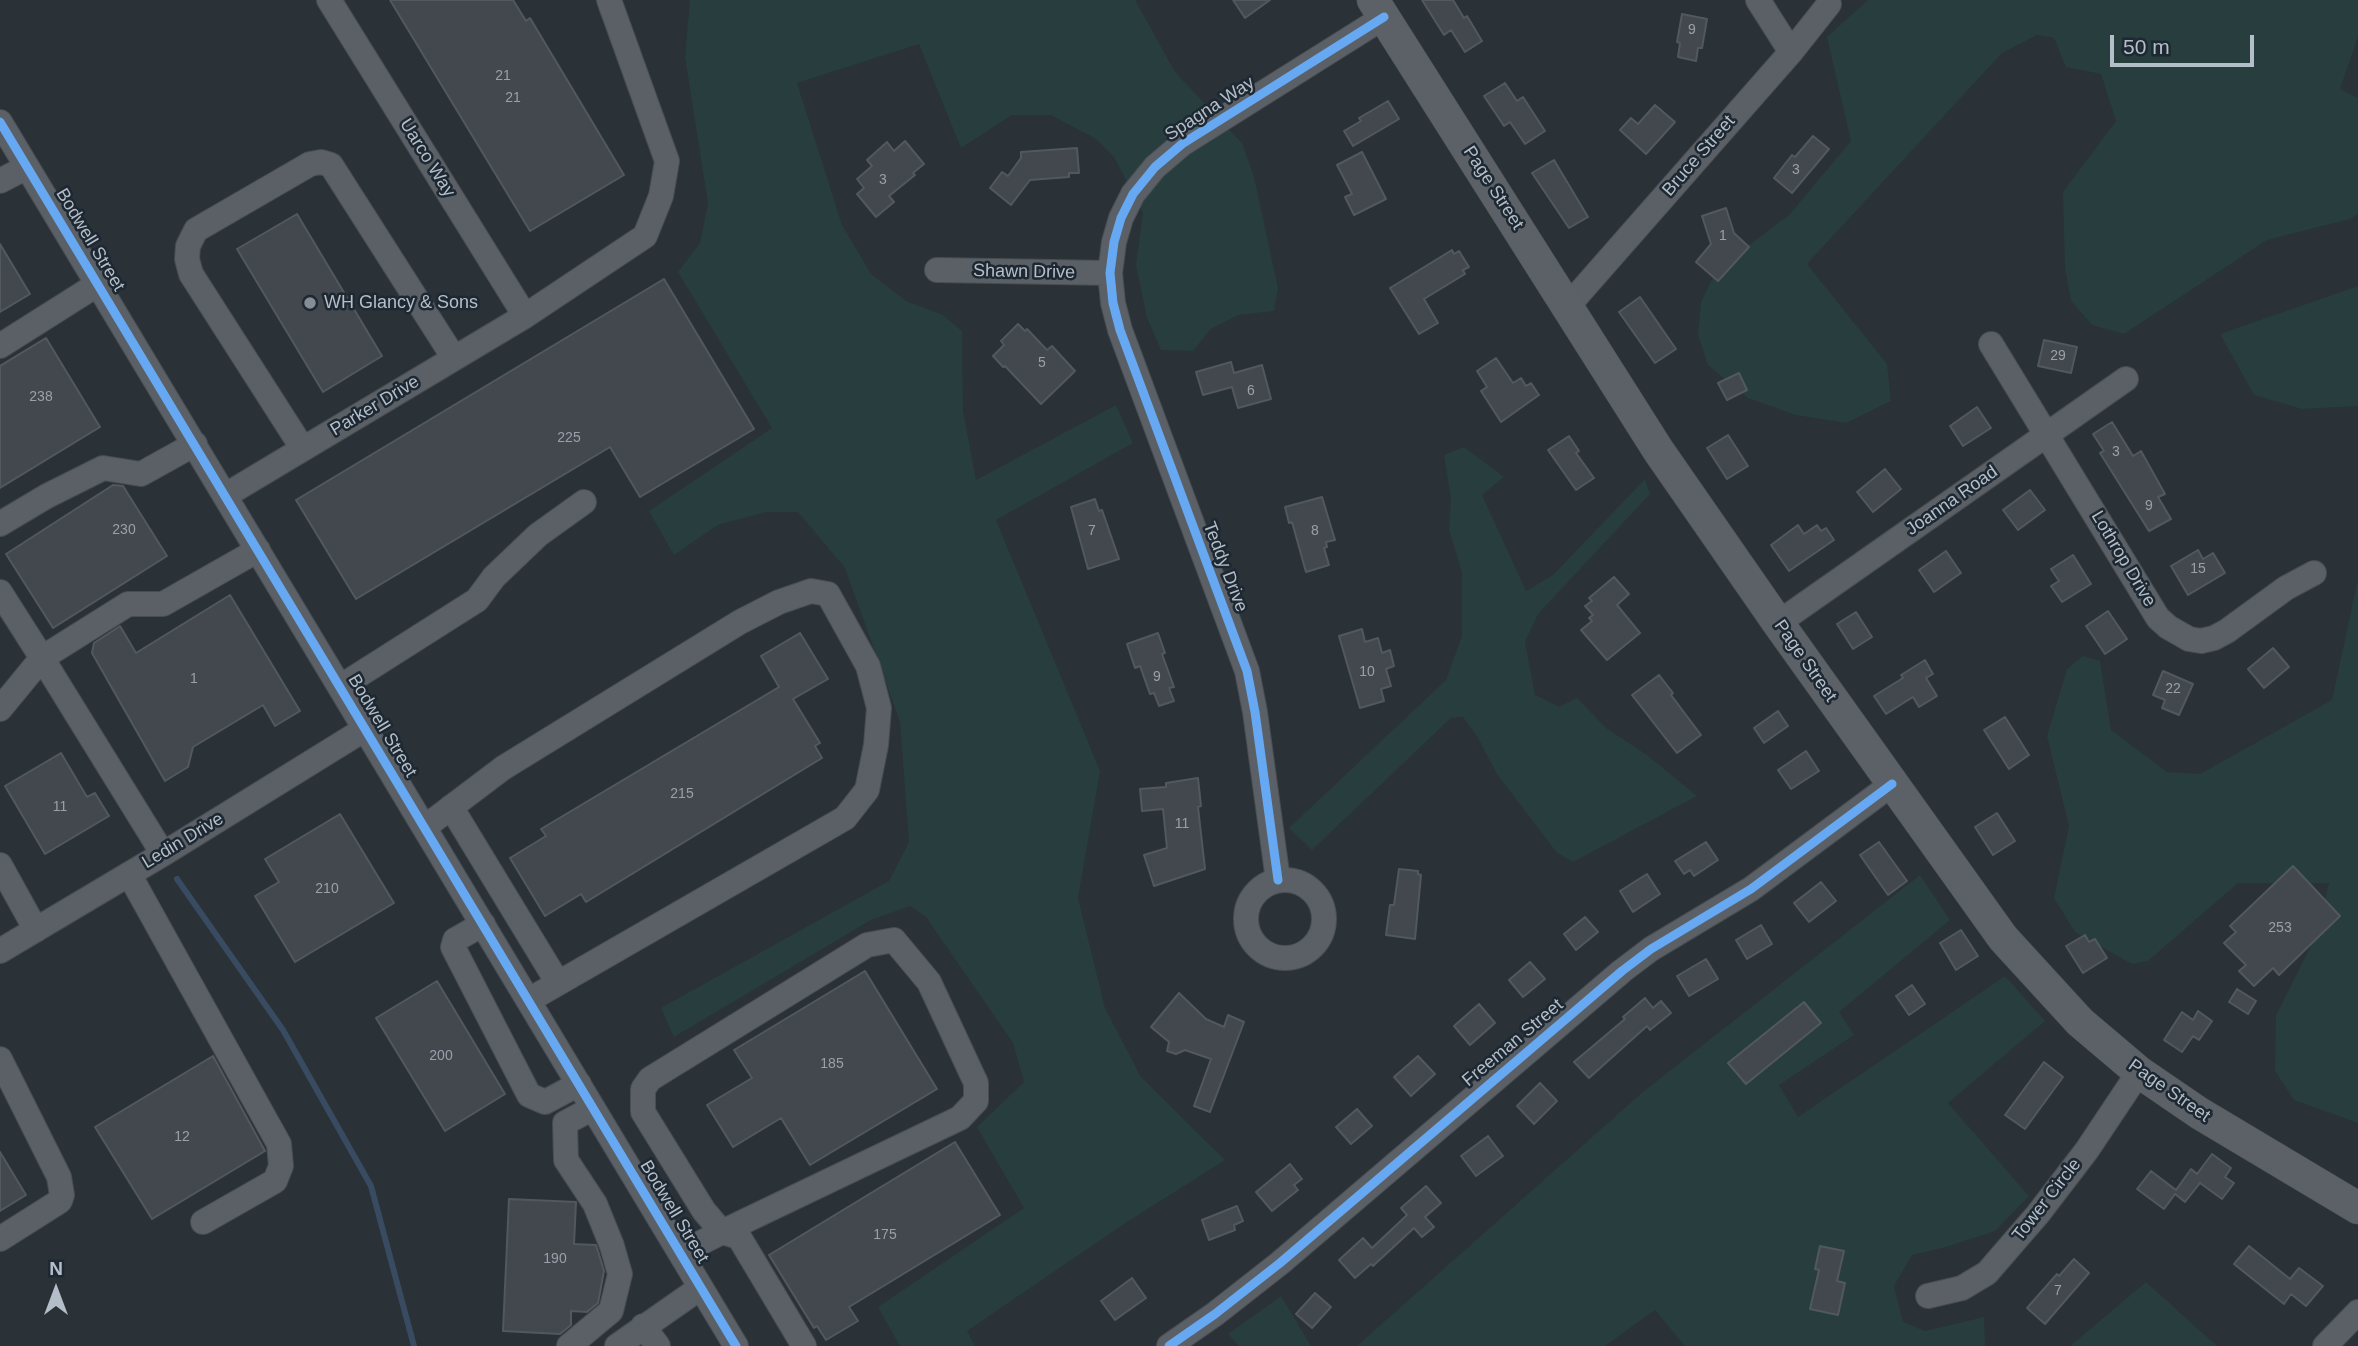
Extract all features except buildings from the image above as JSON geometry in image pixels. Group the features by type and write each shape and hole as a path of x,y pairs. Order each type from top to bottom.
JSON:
{"main road":[{"name":"Page Street","path":"1378,9 1658,450 1778,624 1996,929 2080,1022 2139,1072 2199,1113 2358,1208"}],"street":[{"name":"Uarco Way","path":"328,0 525,316"},
{"name":"Parker Drive","path":"226,495 525,316 645,236 662,196 667,161 609,0"},
{"path":"1758,0 1791,52"},
{"name":"Bruce Street","path":"1568,306 1791,52 1829,4"},
{"name":"Spagna Way","path":"1110,273 1114,242 1121,218 1133,194 1155,167 1182,144 1378,9"},
{"name":"Bodwell Street","path":"0,122 736,1346"},
{"path":"303,449 191,274 187,259 188,246 196,230 310,164 321,162 331,165 454,358"},
{"path":"0,181 27,167"},
{"name":"Shawn Drive","path":"937,270 1110,273"},
{"name":"Teddy Drive","path":"1110,273 1113,303 1120,330 1247,671 1278,880"},
{"path":"0,346 98,284"},
{"name":"Lothrop Drive","path":"1992,344 2158,618 2178,635 2201,641 2214,638 2286,588 2314,573"},
{"name":"Joanna Road","path":"1778,624 2126,379"},
{"path":"0,524 47,496 103,468 141,474 195,444"},
{"path":"340,687 477,600 494,578 538,535 584,502"},
{"path":"0,709 42,658 128,604 163,604 258,550"},
{"path":"425,827 503,768 740,622 811,591 828,594 867,666 879,708 876,745 867,790 845,818 529,1000"},
{"path":"0,593 163,854"},
{"name":"Ledin Drive","path":"0,951 365,729"},
{"name":"Freeman Street","path":"1169,1346 1280,1263 1651,948 1751,888 1892,784"},
{"path":"451,807 558,983"},
{"path":"0,865 36,930"},
{"path":"129,874 279,1144 281,1166 275,1181 203,1222"},
{"path":"483,924 455,940 453,947 529,1095 544,1102 579,1083"},
{"path":"681,1253 722,1232 960,1118 976,1101 976,1083 929,982 894,940 867,945 650,1079 643,1089 643,1112 704,1211 722,1232 738,1237 804,1346"},
{"path":"0,1059 59,1177 62,1195 60,1201 0,1239"},
{"name":"Tower Circle","path":"1928,1296 1962,1288 1987,1273 2063,1182 2139,1072"},
{"path":"569,1346 611,1311 620,1274 595,1205 566,1160 565,1123 593,1108"},
{"path":"617,1346 701,1288"},
{"path":"2325,1346 2358,1312"},
{"path":"643,1326 658,1346"}],"green space":[{"path":"690,0 1135,0 1175,72 1242,143 1254,177 1278,288 1274,311 1238,315 1211,329 1193,351 1161,350 1147,318 1136,265 1143,213 1114,157 1096,139 1051,115 1012,115 961,148 919,44 797,83 842,225 871,274 906,301 943,315 962,331 963,411 976,480 1116,405 1133,443 996,520 1100,771 1078,898 1105,1008 1141,1077 1225,1160 1124,1224 967,1331 975,1346 900,1346 878,1307 1024,1208 977,1127 1024,1082 1013,1043 926,917 910,906 871,920 674,1037 661,1008 889,881 909,842 900,722 845,568 798,512 766,512 718,525 674,555 649,511 772,428 678,272 700,243 708,203 685,57"},
{"path":"1868,0 2358,0 2358,37 2340,89 2358,98 2358,214 2350,219 2267,240 2124,334 2092,325 2071,301 2065,268 2063,192 2116,121 2101,74 2066,67 2054,38 2037,35 2002,53 1807,264 1887,364 1891,401 1846,423 1796,415 1748,398 1708,365 1698,335 1701,302 1717,269 1789,215 1851,141 1827,37"},
{"path":"2358,286 2358,406 2302,409 2254,395 2220,334"},
{"path":"1464,447 1504,477 1482,495 1526,591 1553,575 1645,479 1650,494 1538,614 1525,642 1535,695 1559,707 1577,698 1606,728 1647,755 1697,796 1573,862 1557,853 1497,774 1478,738 1463,717 1451,718 1312,850 1289,828 1446,680 1462,636 1462,573 1449,529 1451,499 1444,455"},
{"path":"2358,579 2358,1123 2294,1100 2275,1071 2276,1016 2317,934 2329,883 2238,883 2148,961 2132,964 2075,932 2054,898 2069,826 2047,736 2067,669 2083,656 2100,661 2111,730 2167,772 2200,774 2332,700"},
{"path":"1920,875 1950,920 1839,1012 1854,1035 1779,1085 1798,1117 2005,976 2045,1021 1948,1103 2029,1196 1995,1231 1912,1255 1894,1286 1903,1322 1925,1331 1984,1317 1985,1346 1685,1346 1655,1310 1605,1346 1357,1346 1644,1091"},
{"path":"2146,1282 2217,1346 2070,1346"},
{"path":"1281,1296 1311,1346 1239,1346 1228,1334"}],"waterway":[{"path":"177,879 283,1030 371,1186 414,1346"}],"cycle path":[{"path":"1278,880 1247,671 1120,330 1113,303 1110,273 1114,242 1121,218 1133,194 1155,167 1182,144 1384,17"},
{"path":"0,122 736,1346"},
{"path":"1169,1346 1280,1263 1622,971 1651,949 1751,889 1892,784"}],"place":[{"name":"WH Glancy & Sons","path":"310,303"}]}
